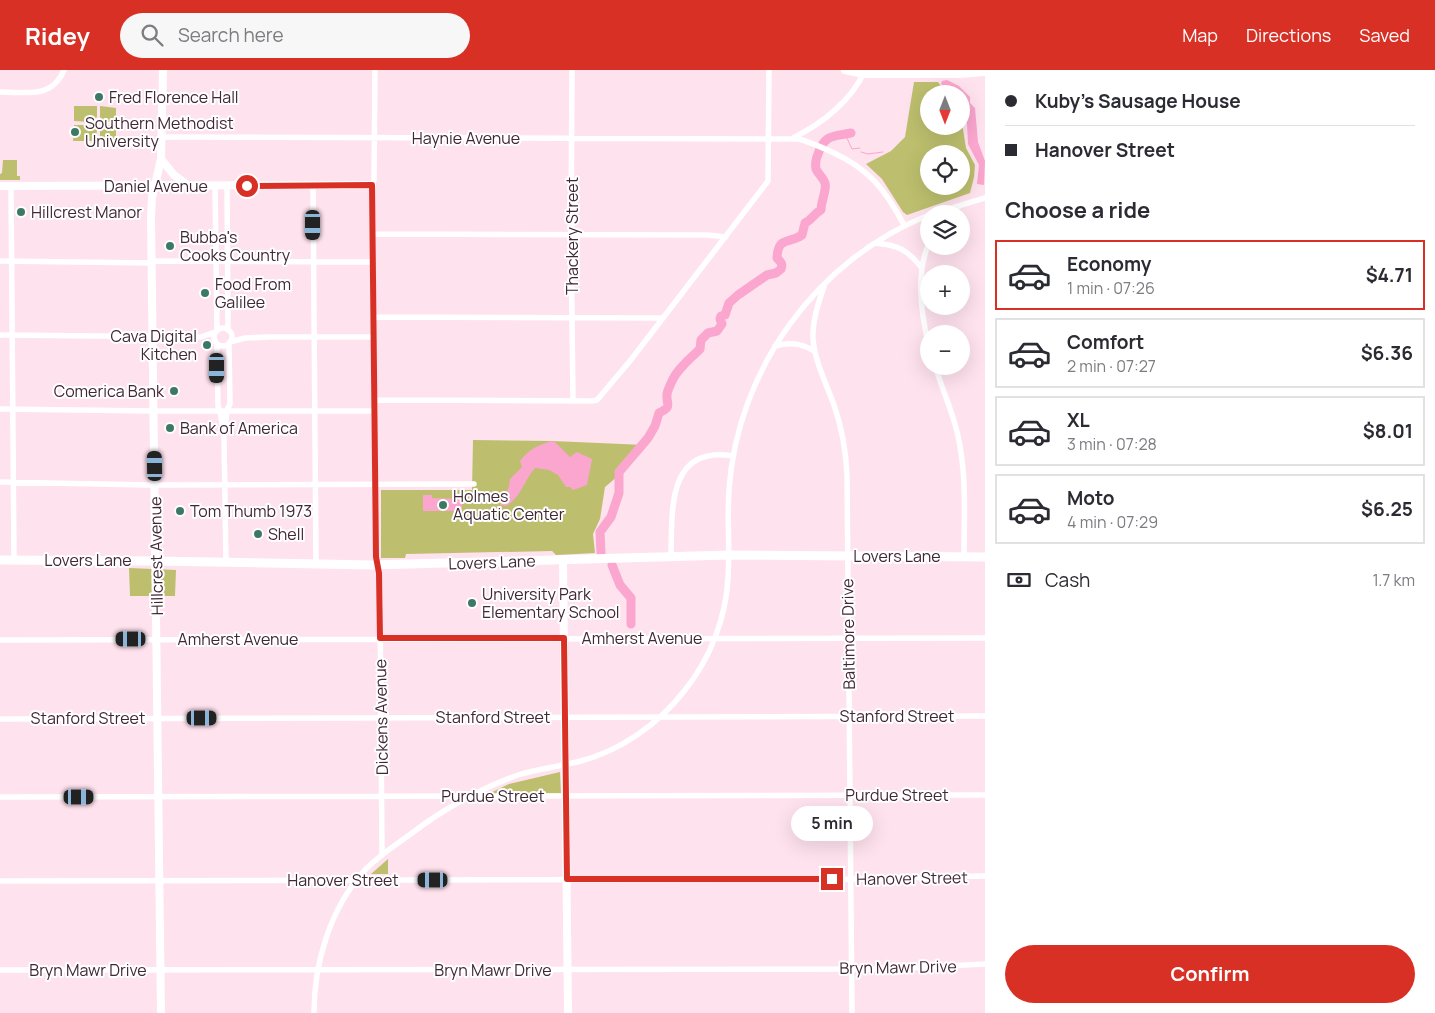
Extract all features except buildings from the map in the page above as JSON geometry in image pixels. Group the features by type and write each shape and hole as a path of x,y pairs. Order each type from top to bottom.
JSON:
{"main road":[{"name":"Lovers Lane","path":"0,560 378,565 729,555 985,557"}],"street":[{"path":"0,92 45,91 56,85 64,70"},
{"name":"Hillcrest Avenue","path":"161,1013 151,217 152,198 162,159 163,70"},
{"name":"Dickens Avenue","path":"375,70 372,234 376,557 379,573 382,855"},
{"name":"Thackery Street","path":"572,70 571,235 574,401"},
{"path":"374,400 597,400 768,181 769,70"},
{"path":"845,70 960,74 985,72"},
{"path":"793,138 825,119 848,96 864,72"},
{"name":"Haynie Avenue","path":"162,137 793,138"},
{"path":"793,138 810,142 853,163 877,182 893,204 904,225"},
{"path":"162,159 174,175 189,186"},
{"path":"312,185 316,564"},
{"name":"Daniel Avenue","path":"0,186 372,185"},
{"path":"11,186 14,560"},
{"path":"215,186 216,332 214,337 216,343 218,406 223,410 226,563"},
{"path":"223,410 230,404 228,186"},
{"path":"960,205 985,198"},
{"path":"314,1013 318,970 325,939 331,925 364,870 428,820 468,796 520,775 591,758 614,748 642,731 660,717 695,677 715,638 726,599 729,555 728,501 733,456 750,396 775,346 806,303 852,259 904,225 920,218"},
{"path":"372,234 708,235 726,237"},
{"path":"875,243 900,248 912,255 920,266"},
{"path":"0,262 373,262"},
{"name":"Baltimore Drive","path":"826,283 815,314 813,338 814,351 837,415 844,441 847,476 852,1013"},
{"path":"373,317 662,318"},
{"path":"0,335 202,337 223,328 245,338"},
{"path":"202,337 223,346 245,338 374,337"},
{"path":"775,346 796,343 814,351"},
{"path":"938,375 953,418 960,448 964,477 964,557"},
{"path":"0,409 374,411"},
{"path":"671,557 674,508 678,484 683,471 692,462 705,455 721,454 733,456"},
{"path":"0,482 155,485 474,484"},
{"path":"563,560 568,1013"},
{"name":"Amherst Avenue","path":"0,640 985,638"},
{"name":"Stanford Street","path":"0,718 985,716"},
{"name":"Purdue Street","path":"0,797 985,795"},
{"name":"Hanover Street","path":"0,882 851,879 985,876"},
{"name":"Bryn Mawr Drive","path":"0,970 907,968 985,964"}],"green space":[{"path":"914,82 938,82 940,85 920,85 920,135 964,135 966,145 920,145 920,195 964,195 936,205 920,205 920,210 907,215 903,212 882,179 866,164 891,151 905,137"},
{"path":"74,106 97,106 97,117 92,122 74,121"},
{"path":"100,106 116,108 116,122 105,122 100,117"},
{"path":"74,125 92,125 97,130 96,139 94,141 73,141"},
{"path":"105,125 116,125 116,141 103,141 100,139 100,130"},
{"path":"970,156 975,165 970,193"},
{"path":"3,160 17,160 17,176 20,176 20,180 0,180"},
{"path":"473,440 645,445 624,471 605,487 600,519 593,534 595,553 556,555 552,551 406,554 405,558 381,558 381,490 472,490"},
{"path":"129,568 176,570 175,596 130,596"},
{"path":"560,772 561,794 488,794 509,784"},
{"path":"388,859 388,874 371,874"}],"shaded area":[{"path":"947,80 957,85 942,85 942,81"},
{"path":"970,103 975,108 978,142 985,161 984,185 977,184 979,165 968,144 968,135 970,135"},
{"path":"552,441 570,457 577,452 592,459 587,485 573,490 570,487 566,487 558,475 549,470 535,468 519,494 511,503 506,506 500,505 509,487 510,479 522,467 520,461 534,448"},
{"name":"Holmes Aquatic Center","path":"423,495 432,495 432,498 462,499 462,511 423,511"}],"waterway":[{"path":"601,553 600,532 611,517 619,493 619,472 648,438 655,426 659,413 667,407 667,392 670,384 682,367 700,349 701,340 708,333 717,331 722,324 721,316 725,315 729,303 767,275 776,273 781,269 781,263 777,258 782,243 802,235 805,223 821,210 825,186 816,166 817,157 823,143 834,136 851,133"},
{"path":"845,134 852,149 860,148"},
{"path":"861,152 868,154 883,152"},
{"path":"612,565 620,585 631,598 631,624"}],"place":[{"name":"Fred Florence Hall","path":"99,97"},
{"name":"Southern Methodist University","path":"75,132"},
{"name":"Hillcrest Manor","path":"21,212"},
{"name":"Bubba's Cooks Country","path":"170,246"},
{"name":"Food From Galilee","path":"205,293"},
{"name":"Cava Digital Kitchen","path":"207,345"},
{"name":"Comerica Bank","path":"174,391"},
{"name":"Bank of America","path":"170,428"},
{"name":"Holmes Aquatic Center","path":"443,505"},
{"name":"Tom Thumb 1973","path":"180,511"},
{"name":"Shell","path":"258,534"},
{"name":"University Park Elementary School","path":"472,603"}],"route":[{"path":"247,186 372,185 376,557 379,573 380,638 564,638 567,879 832,879"}]}
